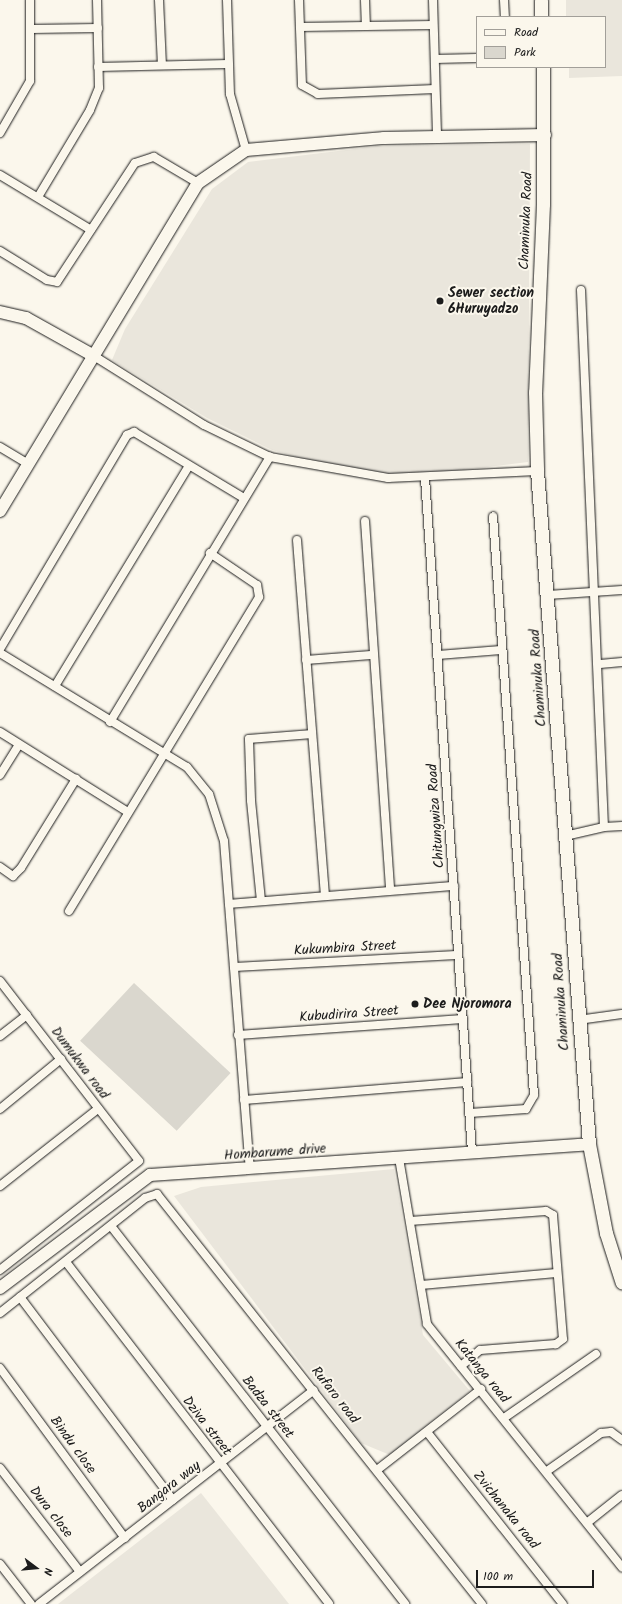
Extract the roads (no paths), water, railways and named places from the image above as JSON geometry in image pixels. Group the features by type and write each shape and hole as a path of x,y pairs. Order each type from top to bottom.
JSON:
{"main road":[{"path":"541,0 542,16"},
{"name":"Chaminuka Road","path":"543,68 545,134 536,351 538,471 578,1020 589,1144 606,1233 622,1283"}],"street":[{"path":"0,133 30,81 30,0"},
{"path":"38,197 90,110 99,88 97,0"},
{"path":"159,0 162,65"},
{"path":"227,0 228,64 235,120 246,150"},
{"path":"299,0 302,85 318,94 435,89"},
{"path":"365,0 366,26"},
{"path":"433,0 437,137"},
{"path":"504,0 505,16"},
{"path":"300,27 433,25"},
{"path":"31,29 98,28"},
{"path":"435,59 476,58"},
{"path":"98,67 228,64"},
{"path":"0,511 198,183 246,150 437,137 545,134"},
{"path":"0,251 47,280 57,282 135,163 154,157 198,183"},
{"path":"0,175 91,230"},
{"path":"580,290 600,664 604,827"},
{"path":"0,312 26,318 94,356 204,425 270,457 388,478 425,478 538,471"},
{"path":"0,649 127,434 134,432 244,498"},
{"path":"0,447 28,464"},
{"path":"110,722 210,553 270,457"},
{"path":"55,686 189,466"},
{"name":"Chitungwiza Road","path":"425,478 454,886 457,955 472,1152"},
{"path":"470,1113 526,1109 534,1095 500,650 492,516"},
{"path":"365,521 371,655 390,890"},
{"path":"298,540 325,894"},
{"path":"69,911 259,597 257,585 210,553"},
{"path":"548,595 622,590"},
{"path":"438,656 500,650"},
{"path":"0,653 55,686 110,722 187,767 209,794 224,841 238,1035 250,1169"},
{"path":"306,660 371,655"},
{"path":"600,664 622,662"},
{"path":"0,732 76,778 128,812"},
{"path":"261,901 251,800 249,739 312,734"},
{"path":"0,775 19,744"},
{"path":"0,867 13,876 21,868 76,778"},
{"path":"565,836 604,827 622,826"},
{"path":"229,904 325,894 454,886"},
{"name":"Kukumbira Street","path":"234,967 457,955"},
{"name":"Dumukwa road","path":"0,981 139,1161 0,1270"},
{"path":"578,1020 622,1014"},
{"path":"0,1036 27,1015"},
{"name":"Kubudirira Street","path":"238,1035 462,1019"},
{"path":"0,1109 61,1060"},
{"path":"244,1100 467,1082"},
{"path":"0,1186 98,1109"},
{"name":"Hombarume drive","path":"0,1288 150,1175 589,1144"},
{"name":"Katanga road","path":"399,1158 427,1324 548,1471 622,1567"},
{"name":"Rufaro road","path":"111,1226 145,1198 157,1194 167,1202 482,1604"},
{"path":"410,1221 550,1212 554,1219 556,1273 563,1339 556,1344 480,1350 462,1366"},
{"path":"0,1313 111,1226"},
{"name":"Badza street","path":"111,1226 405,1604"},
{"name":"Dziva street","path":"66,1262 329,1604"},
{"path":"421,1285 556,1273"},
{"path":"20,1297 173,1500"},
{"path":"504,1418 596,1354"},
{"name":"Bindu close","path":"0,1368 125,1538"},
{"path":"378,1470 481,1389"},
{"name":"Bangara way","path":"39,1604 314,1390"},
{"name":"Zvichanaka road","path":"427,1432 563,1604"},
{"path":"548,1471 601,1433 611,1432 622,1440"},
{"name":"Dura close","path":"0,1468 80,1572"},
{"path":"588,1522 622,1495"},
{"path":"0,1564 31,1604"}],"place":[{"name":"Sewer section 6Huruyadzo","path":"440,301"},
{"name":"Dee Njoromora","path":"415,1004"}]}
